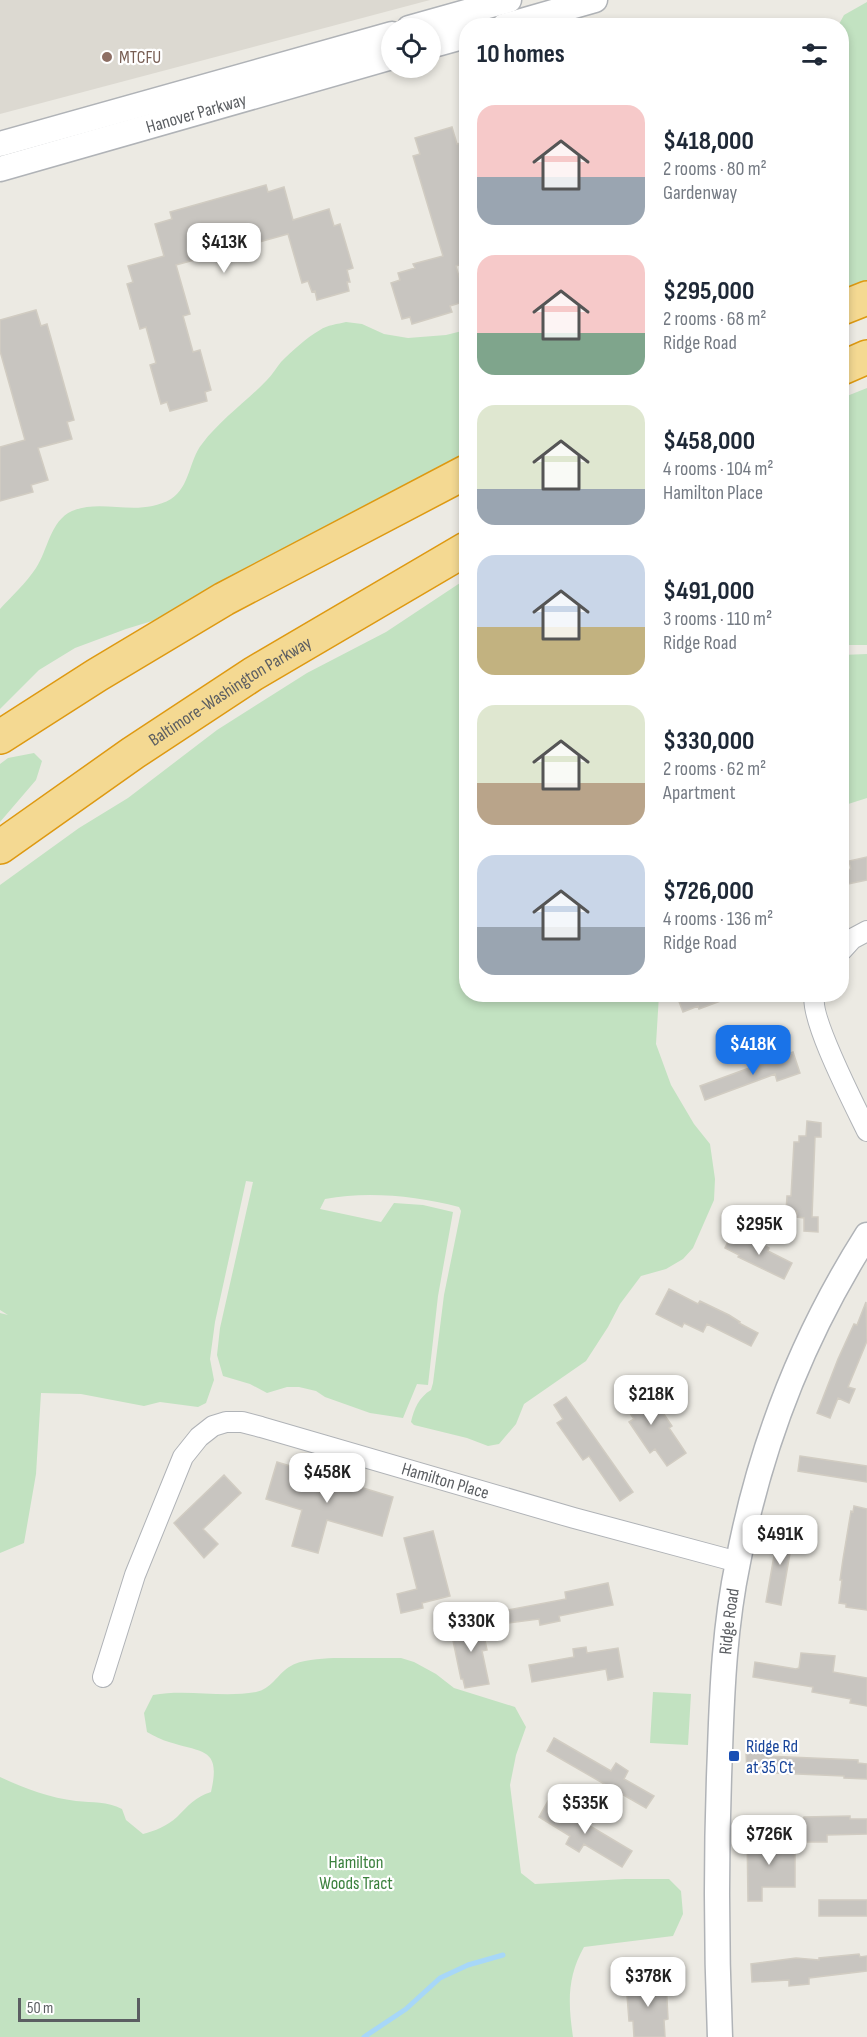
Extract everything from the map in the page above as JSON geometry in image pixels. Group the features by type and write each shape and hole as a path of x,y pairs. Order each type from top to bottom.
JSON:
{"highway":[{"path":"849,305 867,298"},
{"path":"849,365 867,357"},
{"path":"0,737 97,675 224,599 459,476"},
{"name":"Baltimore-Washington Parkway","path":"0,847 133,753 254,674 459,553"}],"street":[{"path":"441,19 508,0"},
{"path":"532,18 596,0"},
{"name":"Hanover Parkway","path":"0,144 381,36"},
{"path":"441,43 459,38"},
{"name":"Hanover Parkway","path":"0,170 381,60"},
{"path":"849,942 867,931"},
{"path":"815,1002 821,1030 867,1131"},
{"name":"Ridge Road","path":"720,2037 718,1795 721,1710 727,1638 738,1562 757,1480 789,1386 831,1296 867,1235"},
{"name":"Hamilton Place","path":"103,1677 135,1575 183,1457 199,1437 213,1426 226,1422 242,1422 261,1427 562,1515 738,1562"}],"shaded area":[{"name":"MTCFU","path":"0,0 430,0 0,114"}],"green space":[{"path":"867,2 867,288 849,298 849,18 842,18"},
{"path":"346,322 362,324 384,334 408,338 459,332 459,476 224,599 126,629 75,648 39,670 0,709 0,609 36,568 59,522 72,511 84,508 96,506 146,507 171,499 186,481 198,450 217,427 267,380 281,362 299,345 326,327"},
{"path":"867,388 867,645 849,645 849,395"},
{"path":"459,584 459,1002 659,1002 656,1044 671,1085 694,1124 710,1144 715,1179 714,1200 693,1248 683,1259 666,1269 641,1276 620,1304 586,1361 524,1404 516,1424 499,1444 488,1446 467,1438 414,1425 411,1422 418,1404 431,1390 433,1383 444,1295 461,1211 459,1207 426,1200 358,1195 325,1199 320,1209 381,1222 394,1203 423,1205 453,1212 438,1296 428,1385 417,1384 403,1418 370,1413 325,1397 316,1391 299,1387 287,1387 267,1393 250,1384 223,1376 217,1355 220,1328 253,1182 246,1181 215,1322 210,1359 214,1380 206,1403 198,1407 160,1402 144,1406 81,1394 41,1393 36,1474 24,1543 0,1553 0,1313 8,1315 0,1310 0,885 79,828 128,798 217,730 307,673 386,632"},
{"path":"867,654 867,798 849,804 849,655"},
{"path":"34,753 42,761 36,780 0,822 0,764 8,758"},
{"name":"Hamilton Woods Tract","path":"334,1658 401,1658 436,1674 454,1688 515,1707 526,1727 516,1755 510,1785 521,1873 535,1884 669,1879 681,1891 683,1914 673,1936 584,1947 574,1969 570,1990 573,2037 0,2037 0,1777 57,1798 116,1806 122,1809 126,1820 143,1834 161,1828 196,1799 211,1792 214,1767 207,1755 200,1751 147,1732 144,1713 153,1695 256,1692 266,1688 294,1664"},
{"path":"653,1692 691,1694 688,1745 650,1743"}],"building":[{"path":"452,127 457,144 459,143 459,265 456,266 459,276 459,303 450,306 452,312 412,324 410,317 402,319 391,283 400,280 398,273 415,268 413,264 443,256 413,156 420,154 415,138"},
{"path":"266,185 268,192 284,187 293,220 329,209 334,226 340,224 353,268 347,270 350,282 347,282 349,291 317,300 315,291 312,292 308,281 302,283 288,234 176,265 190,314 183,316 193,352 200,350 211,390 205,392 207,401 170,411 167,402 161,404 150,365 156,363 146,327 140,329 127,284 133,282 128,266 164,256 155,224 172,219 170,212"},
{"path":"36,310 41,326 47,324 74,420 67,422 72,439 38,448 48,480 31,485 33,492 0,501 0,447 25,440 0,351 0,320"},
{"path":"867,857 867,880 849,884 849,869 851,869 849,861"},
{"path":"679,1002 718,1002 699,1009 698,1006 683,1012"},
{"path":"793,1052 800,1073 777,1081 775,1074 705,1100 700,1086"},
{"path":"807,1121 821,1123 821,1137 815,1137 812,1217 818,1217 818,1232 804,1231 804,1218 797,1217 797,1212 786,1211 787,1196 791,1196 794,1142 799,1142 799,1136 806,1136"},
{"path":"731,1235 757,1245 759,1242 769,1248 768,1251 792,1263 784,1279 738,1257 739,1255 725,1248"},
{"path":"669,1289 698,1304 700,1301 729,1315 758,1333 751,1346 707,1324 703,1332 684,1323 682,1327 656,1314"},
{"path":"866,1302 867,1341 848,1387 855,1389 849,1403 838,1398 830,1418 817,1413 838,1359 854,1324 857,1325"},
{"path":"631,1382 649,1409 657,1404 672,1426 669,1428 686,1453 667,1466 655,1449 650,1453 629,1422 634,1419 616,1393"},
{"path":"566,1397 633,1492 620,1501 589,1456 583,1460 557,1423 563,1419 554,1405"},
{"path":"800,1456 867,1466 867,1482 798,1471"},
{"path":"277,1462 393,1497 382,1536 327,1520 318,1553 292,1546 302,1510 266,1499"},
{"path":"224,1475 241,1493 203,1529 218,1544 204,1558 174,1523"},
{"path":"854,1506 867,1509 867,1610 846,1607 846,1604 839,1603 843,1559 851,1511 853,1512"},
{"path":"779,1527 794,1530 781,1605 766,1602"},
{"path":"433,1531 450,1596 422,1603 423,1608 401,1613 397,1594 417,1589 404,1538"},
{"path":"608,1583 613,1605 559,1616 560,1621 540,1625 539,1619 500,1624 498,1612 566,1599 565,1592"},
{"path":"480,1616 487,1650 482,1651 489,1684 465,1688 451,1631 464,1628 462,1620"},
{"path":"586,1647 587,1653 618,1648 623,1677 608,1680 606,1669 532,1682 529,1665 574,1657 573,1649"},
{"path":"801,1653 835,1656 833,1672 867,1678 867,1706 850,1703 851,1699 812,1692 813,1687 753,1677 755,1662 799,1668"},
{"path":"554,1738 611,1771 616,1763 628,1771 624,1779 654,1796 646,1808 547,1751"},
{"path":"746,1752 766,1753 766,1756 858,1760 858,1763 867,1764 867,1779 747,1772"},
{"path":"548,1801 632,1851 622,1867 584,1844 579,1852 566,1844 570,1836 539,1817"},
{"path":"850,1816 850,1819 867,1819 867,1834 827,1835 827,1842 798,1842 798,1819"},
{"path":"747,1831 762,1831 762,1844 795,1844 795,1887 762,1887 762,1901 748,1901"},
{"path":"819,1900 867,1900 867,1916 819,1916"},
{"path":"859,1954 860,1957 867,1956 867,1971 809,1978 809,1984 789,1986 789,1980 752,1982 751,1964 796,1958 819,1960 819,1958"},
{"path":"666,1980 668,2019 664,2020 665,2037 634,2037 633,2021 629,2021 626,1982"}],"waterway":[{"path":"364,2037 406,2009 440,1978 468,1965 503,1955"}],"place":[{"name":"MTCFU","path":"107,57"},
{"name":"Ridge Rd at 35 Ct","path":"734,1756"}]}
